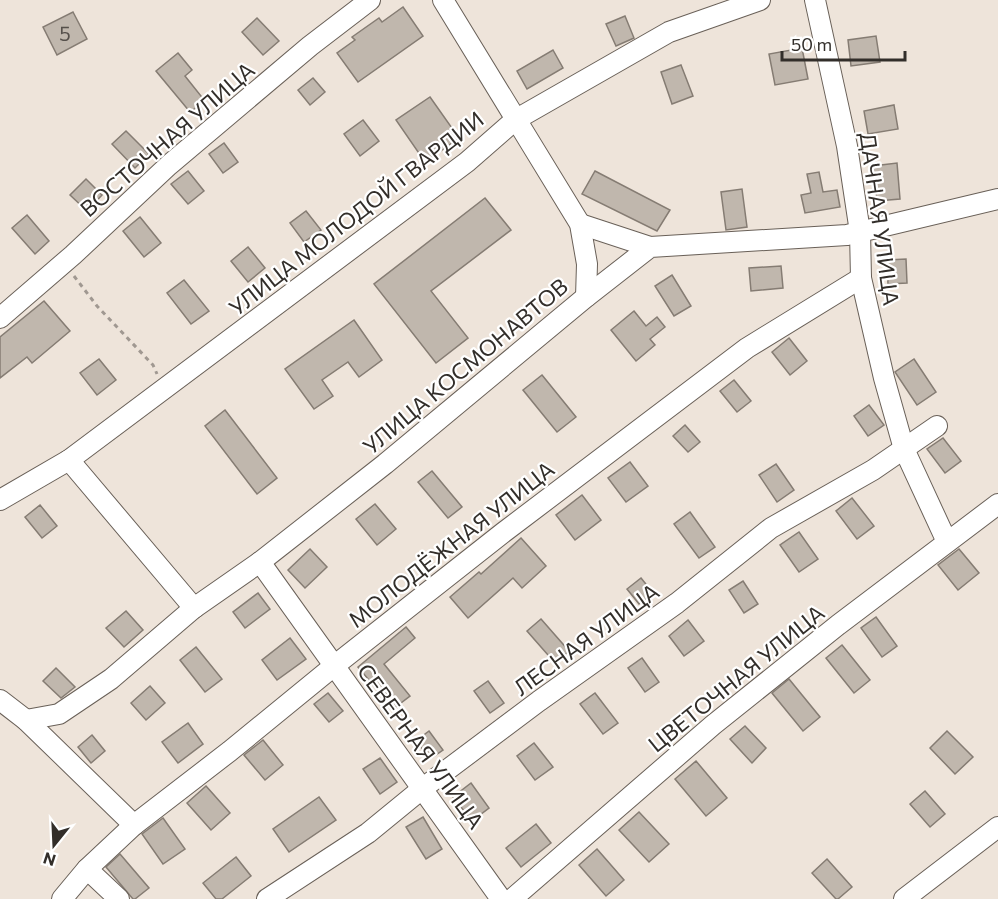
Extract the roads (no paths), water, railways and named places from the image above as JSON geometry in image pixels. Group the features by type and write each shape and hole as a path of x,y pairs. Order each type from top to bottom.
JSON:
{"street":[{"name":"ВОСТОЧНАЯ УЛИЦА","path":"0,318 169,165 310,46 370,0"},
{"path":"443,0 580,224 587,264 586,297"},
{"name":"УЛИЦА МОЛОДОЙ ГВАРДИИ","path":"0,500 69,460 467,162 515,120 669,32 760,0"},
{"name":"ДАЧНАЯ УЛИЦА","path":"811,3 846,146 860,232 861,278 884,378 904,449 947,542"},
{"path":"580,224 650,247 847,235 997,200"},
{"name":"УЛИЦА КОСМОНАВТОВ","path":"26,720 58,714 111,679 194,608 260,562 385,464 586,297 650,247"},
{"name":"МОЛОДЁЖНАЯ УЛИЦА","path":"62,899 87,869 134,825 513,525 747,348 861,278"},
{"name":"ЛЕСНАЯ УЛИЦА","path":"267,899 368,833 423,788 539,701 677,603 771,528 873,470 937,426"},
{"path":"69,460 194,608"},
{"name":"ЦВЕТОЧНАЯ УЛИЦА","path":"512,899 713,725 838,625 998,504"},
{"name":"СЕВЕРНАЯ УЛИЦА","path":"260,562 501,899"},
{"path":"0,700 26,720 134,825"},
{"path":"904,899 998,827"},
{"path":"87,869 119,899"}]}
